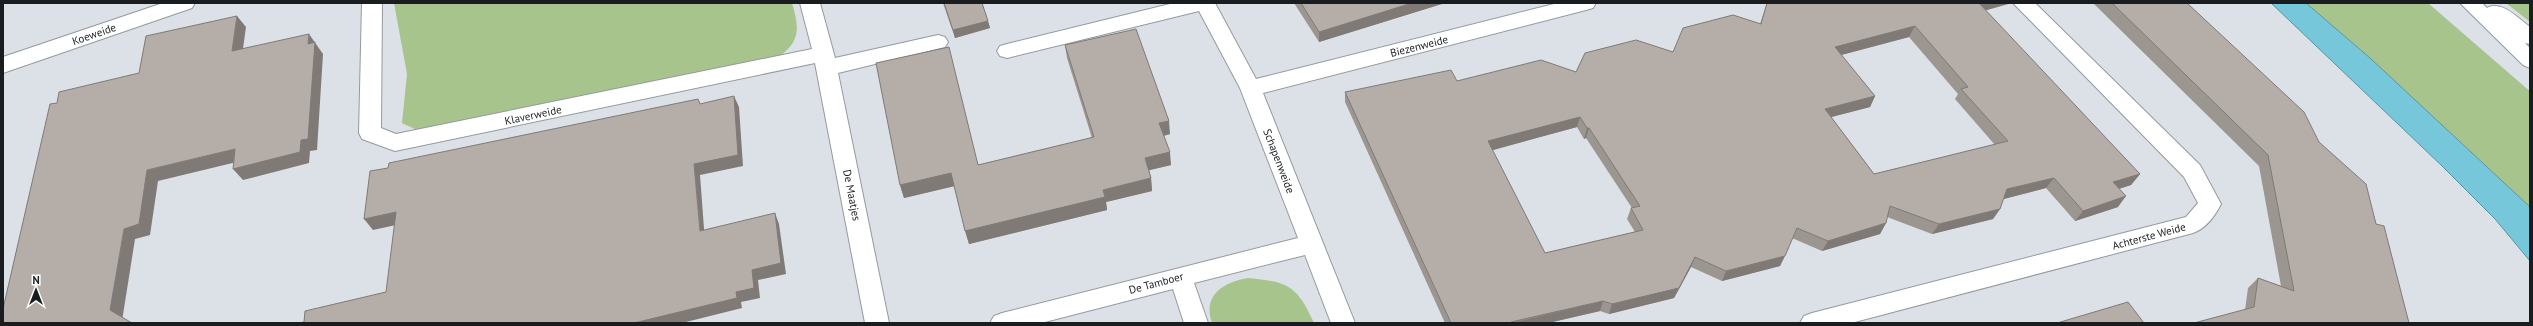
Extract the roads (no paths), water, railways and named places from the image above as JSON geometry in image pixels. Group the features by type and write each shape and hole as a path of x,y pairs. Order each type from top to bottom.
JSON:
{"street":[{"name":"Koeweide","path":"3,65 185,3"},
{"name":"Klaverweide","path":"372,3 370,133 395,143 826,61"},
{"name":"De Maatjes","path":"810,3 826,61 877,323"},
{"name":"Schapenweide","path":"1007,51 1204,3 1251,88 1310,244 1343,323"},
{"name":"Biezenweide","path":"1251,88 1586,3"},
{"name":"Achterste Weide","path":"1812,323 2193,224 2210,204 2192,170 2023,3"},
{"path":"2470,3 2530,60"},
{"path":"2483,3 2530,36"},
{"path":"826,61 938,42"},
{"name":"De Tamboer","path":"1002,323 1180,276 1310,244"},
{"path":"1180,276 1196,323"}],"water":[{"path":"2271,3 2306,3 2370,58 2530,207 2530,261 2495,219 2442,166"}]}
